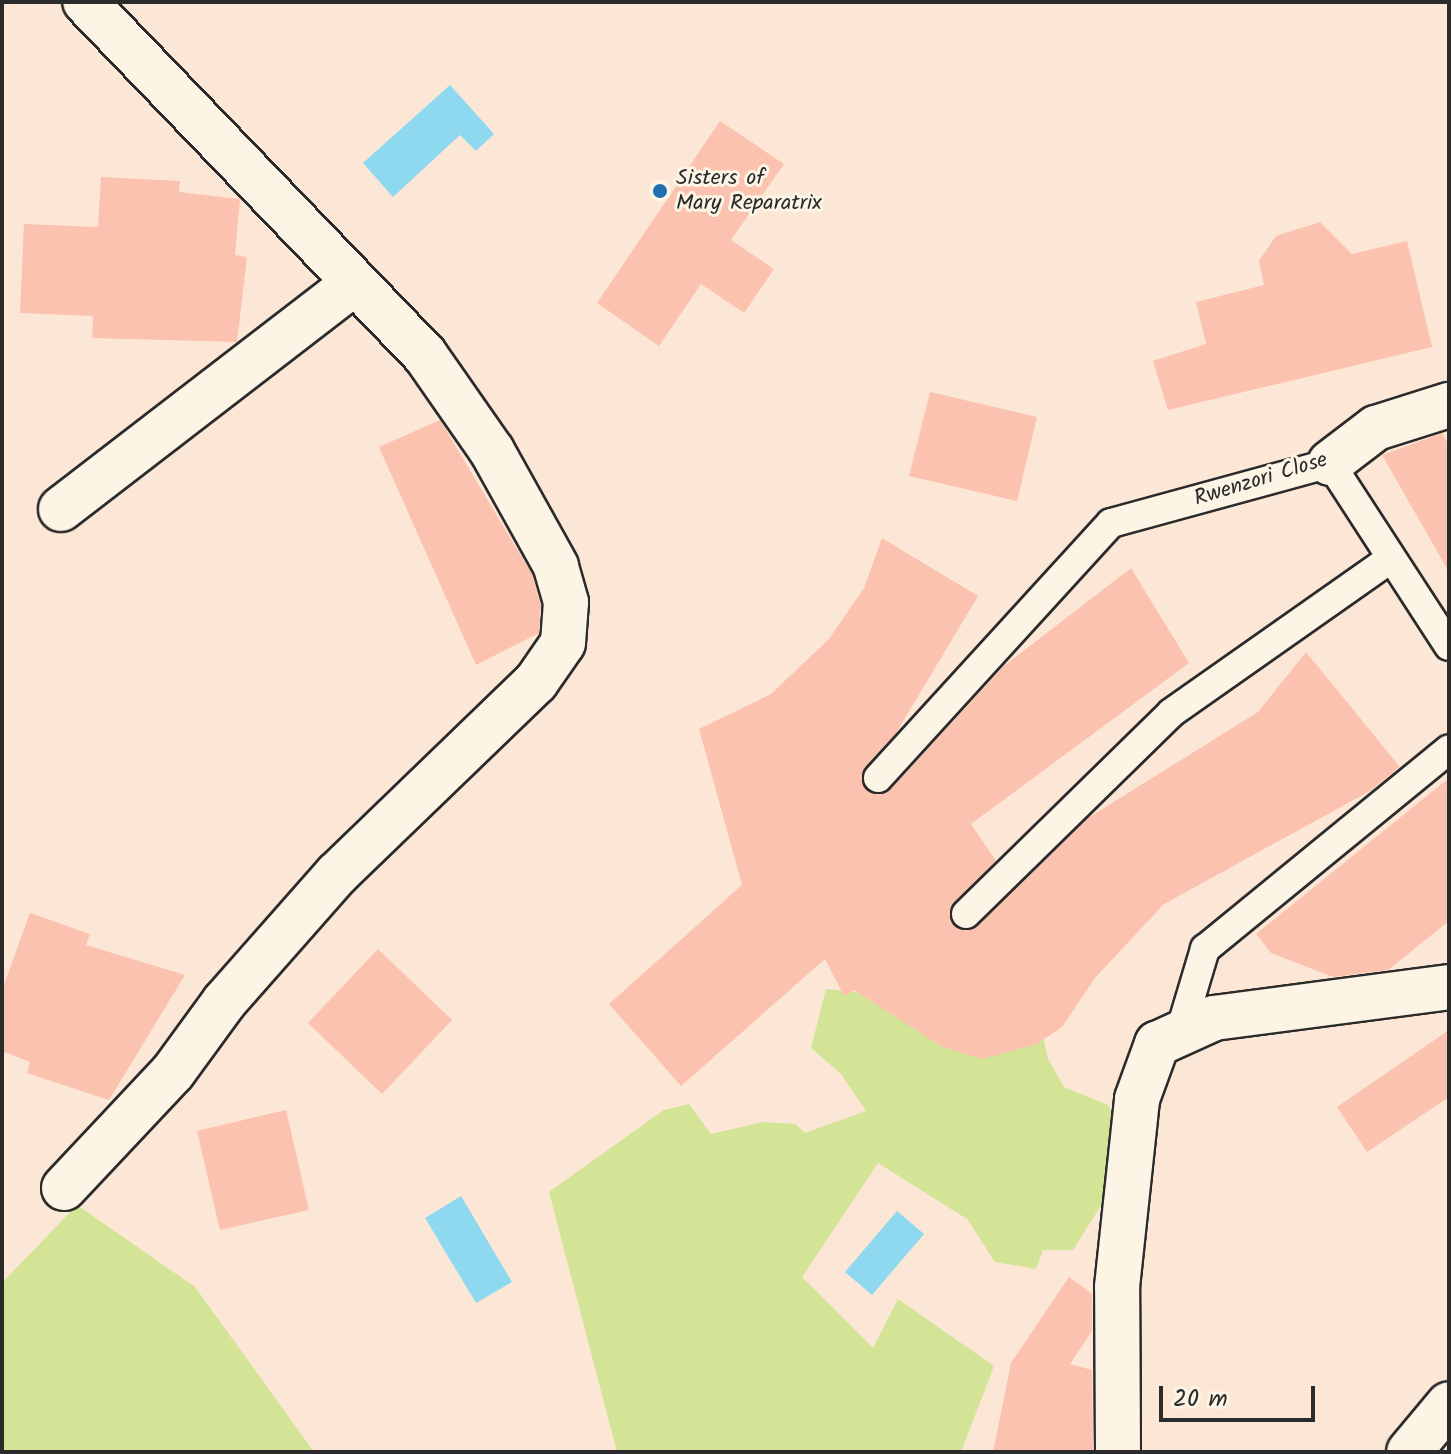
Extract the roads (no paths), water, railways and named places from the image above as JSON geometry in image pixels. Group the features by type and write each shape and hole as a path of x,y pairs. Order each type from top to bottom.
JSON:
{"street":[{"path":"64,1188 173,1072 307,907 536,682 563,643 566,602 556,566 468,409 425,355 353,284 109,8"},
{"path":"61,509 353,284"},
{"name":"Rwenzori Close","path":"1330,463 1376,428 1449,405"},
{"path":"1118,1452 1112,1355 1137,1099 1157,1044 1181,1029 1449,987"},
{"path":"1409,1452 1449,1404"}],"lane":[{"name":"Rwenzori Close","path":"878,778 1111,523 1330,463"},
{"path":"1330,463 1389,560 1449,646"},
{"path":"966,914 1171,713 1389,560"},
{"path":"1181,1029 1205,949 1449,749"}],"water":[{"path":"450,85 494,134 476,151 460,135 393,197 363,163"},
{"path":"461,1196 512,1282 476,1303 425,1218"},
{"path":"897,1211 924,1234 872,1295 845,1272"}],"place":[{"name":"Sisters of Mary Reparatrix","path":"660,191"}]}
